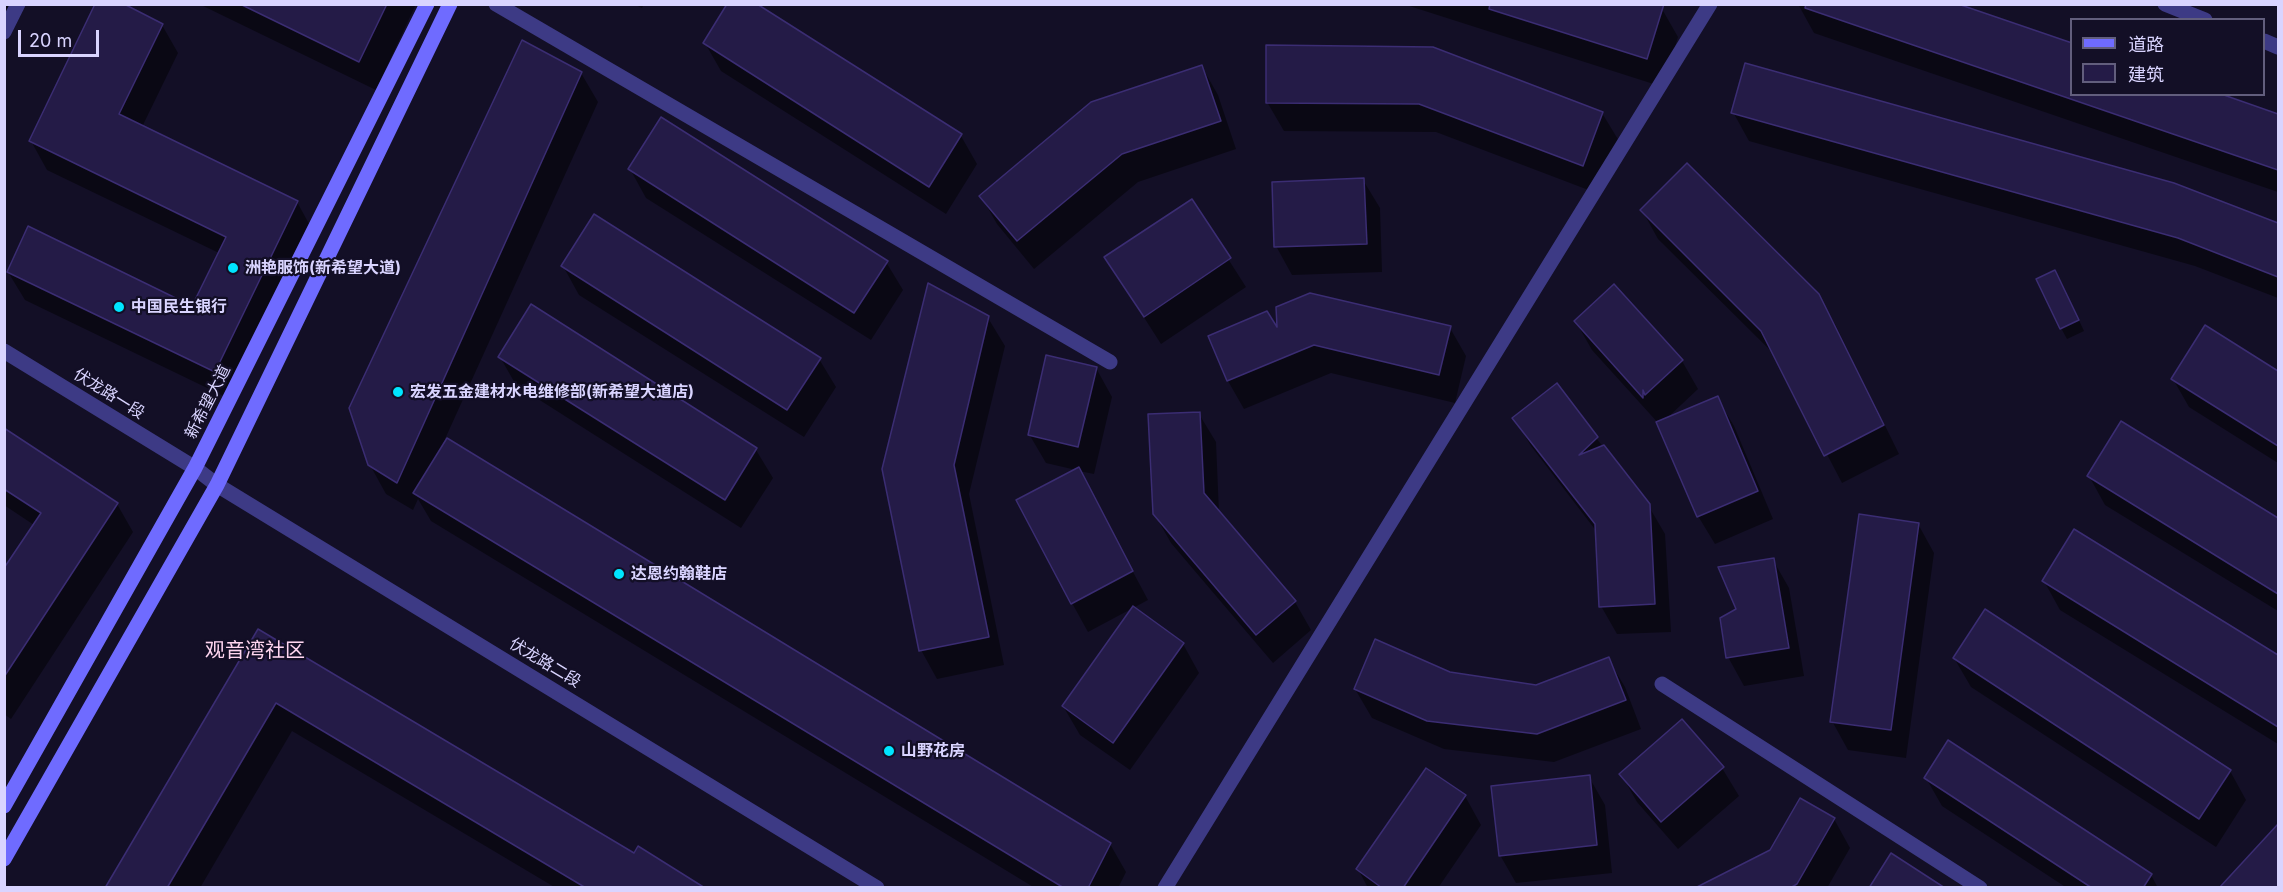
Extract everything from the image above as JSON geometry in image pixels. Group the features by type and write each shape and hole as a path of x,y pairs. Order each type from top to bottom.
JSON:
{"street":[{"path":"4,32 18,4"},
{"name":"新希望大道","path":"4,806 195,468 427,4"},
{"path":"4,859 217,484 450,4"},
{"path":"496,4 1110,362"},
{"path":"1165,888 1710,4"},
{"path":"2165,4 2200,18"},
{"name":"伏龙路一段","path":"4,351 195,468"},
{"name":"伏龙路二段","path":"195,468 217,484 877,888"},
{"path":"1662,684 1980,888"}],"building":[{"path":"95,4 124,4 163,24 119,114 298,201 215,372 7,272 28,226 192,306 226,237 29,141"},
{"path":"240,4 387,4 359,62"},
{"path":"727,4 757,4 962,134 929,187 703,43"},
{"path":"1490,4 1664,4 1647,59 1489,9"},
{"path":"1806,4 1958,4 2070,42 2070,96 2227,96 2278,114 2278,170 1805,8"},
{"path":"522,40 582,72 397,483 368,465 349,408"},
{"path":"1266,45 1433,47 1603,112 1583,166 1419,104 1266,103"},
{"path":"1745,63 2174,183 2278,223 2278,277 2178,238 1731,113"},
{"path":"1202,65 1221,121 1122,154 1017,241 979,196 1091,102"},
{"path":"661,117 888,261 854,313 628,169"},
{"path":"1687,163 1819,294 1884,425 1824,456 1761,331 1640,210"},
{"path":"1364,178 1367,244 1274,247 1272,182"},
{"path":"1192,199 1231,258 1144,317 1104,257"},
{"path":"594,214 821,358 787,410 561,266"},
{"path":"2055,270 2079,320 2060,329 2036,279"},
{"path":"928,283 989,316 954,465 989,637 919,651 882,469"},
{"path":"1614,284 1683,360 1645,395 1643,390 1643,398 1574,321"},
{"path":"1310,293 1451,326 1439,375 1314,345 1227,381 1208,336 1267,311 1277,327 1276,307"},
{"path":"531,304 757,448 725,500 498,357"},
{"path":"2205,325 2278,371 2278,446 2171,379"},
{"path":"1046,355 1097,367 1078,447 1028,435"},
{"path":"1557,383 1598,437 1579,455 1604,445 1650,504 1655,604 1599,607 1595,524 1512,418"},
{"path":"1718,396 1758,491 1697,517 1656,422"},
{"path":"1200,412 1204,493 1296,601 1256,635 1153,514 1148,414"},
{"path":"2121,421 2278,518 2278,594 2087,476"},
{"path":"4,428 118,503 4,677 4,568 41,513 4,489"},
{"path":"447,438 1111,843 1088,888 1064,888 413,493"},
{"path":"1079,467 1133,571 1071,604 1016,500"},
{"path":"1859,514 1919,523 1891,730 1830,722"},
{"path":"2074,529 2278,655 2278,727 2042,581"},
{"path":"1774,558 1789,648 1726,658 1720,618 1736,609 1718,567"},
{"path":"1133,606 1184,643 1113,743 1062,706"},
{"path":"1985,609 2231,770 2199,819 1953,658"},
{"path":"258,629 634,853 638,846 705,888 586,888 276,703 167,888 105,888"},
{"path":"1375,639 1450,672 1536,685 1609,657 1626,700 1537,734 1427,721 1354,689"},
{"path":"1682,719 1724,767 1661,822 1619,774"},
{"path":"1948,740 2152,874 2143,888 2092,888 1924,778"},
{"path":"1426,768 1466,795 1403,888 1382,888 1356,869"},
{"path":"1590,775 1597,845 1499,856 1491,786"},
{"path":"1800,798 1835,818 1797,884 1790,888 1695,888 1770,850"},
{"path":"2278,824 2278,888 2219,888"},
{"path":"1891,853 1945,888 1869,888"}],"place":[{"name":"洲艳服饰(新希望大道)","path":"233,268"},
{"name":"中国民生银行","path":"119,307"},
{"name":"宏发五金建材水电维修部(新希望大道店)","path":"398,392"},
{"name":"达恩约翰鞋店","path":"619,574"},
{"name":"山野花房","path":"889,751"}],"district":[{"name":"观音湾社区","path":"255,651"}]}
